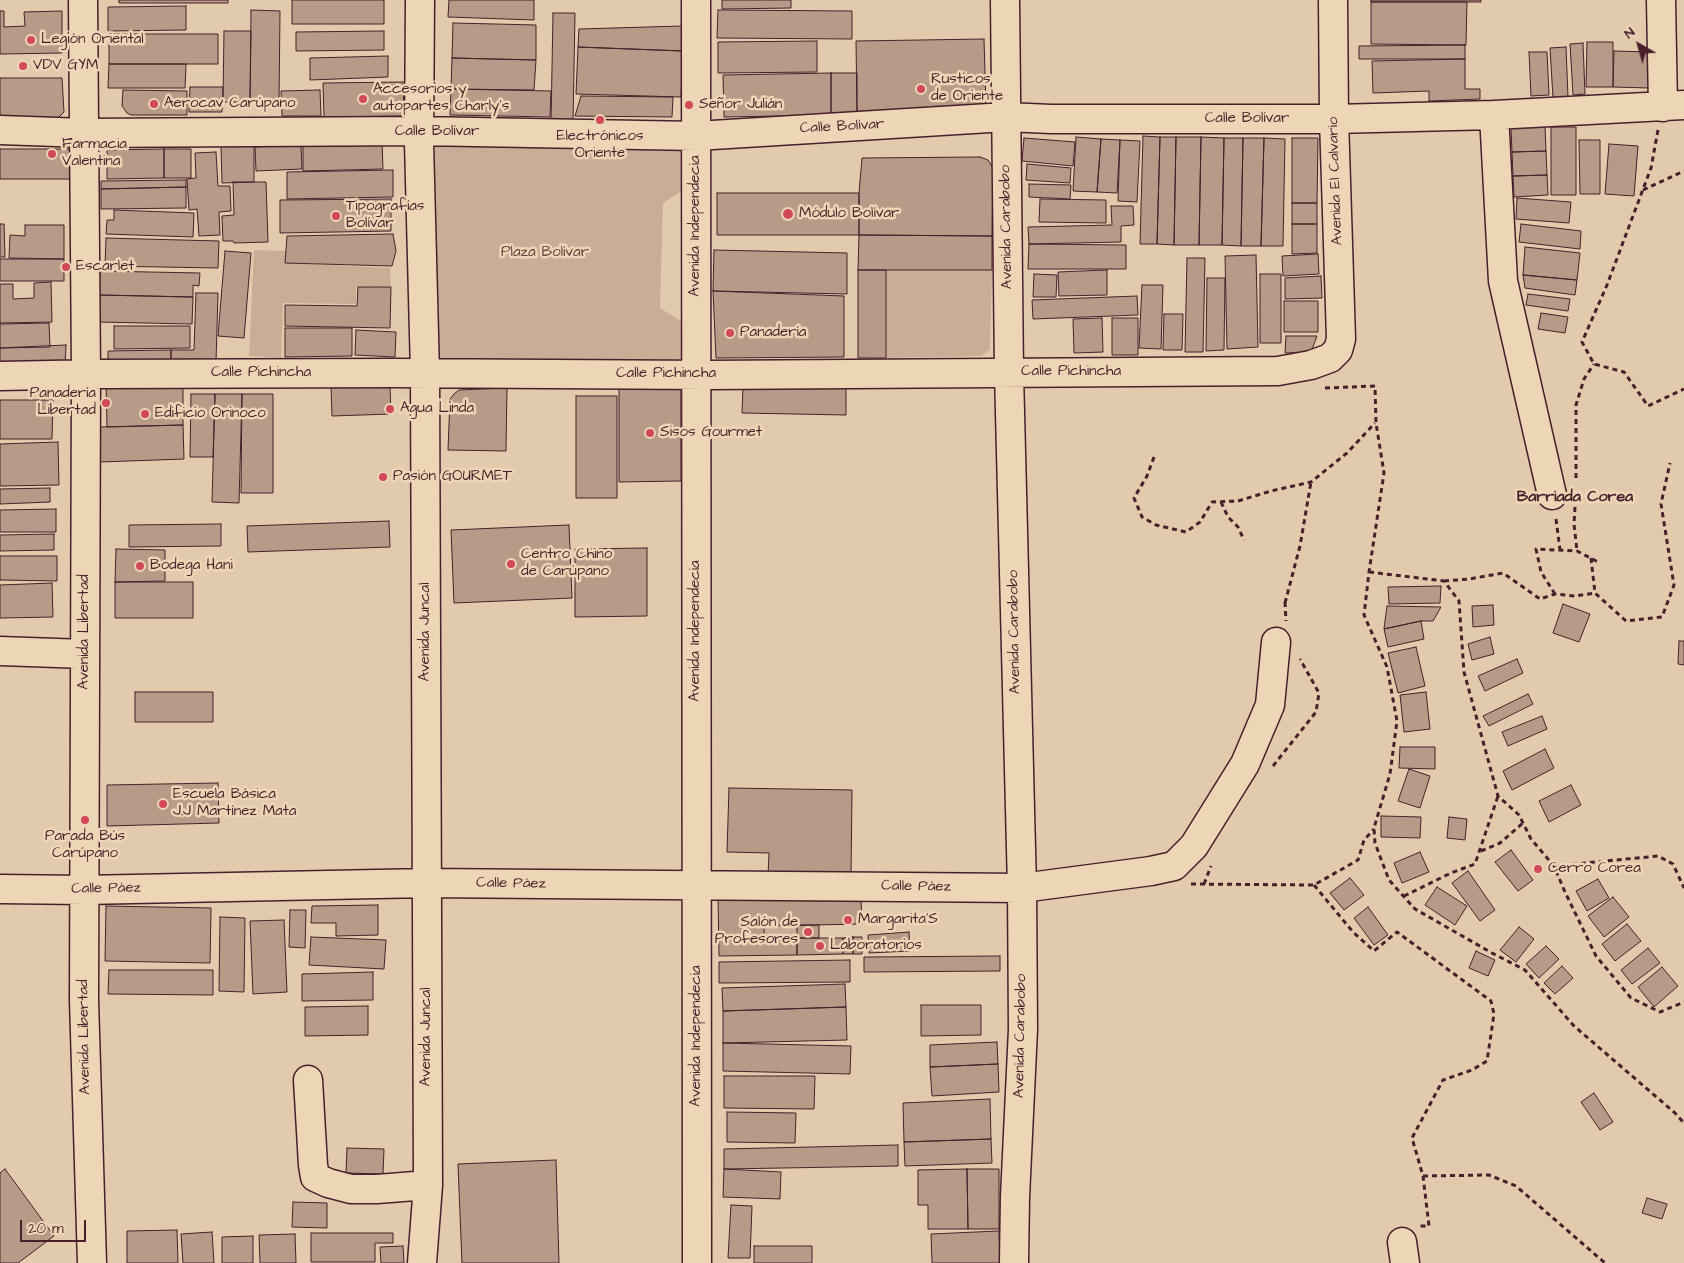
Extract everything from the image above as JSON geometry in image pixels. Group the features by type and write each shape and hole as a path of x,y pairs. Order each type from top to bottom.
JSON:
{"street":[{"name":"Avenida Libertad","path":"83,0 86,374 84,1000 92,1263"},
{"name":"Avenida Juncal","path":"420,0 420,131 425,373 428,1185 422,1263"},
{"name":"Avenida Independecia","path":"696,0 697,1263"},
{"name":"Avenida Carabobo","path":"1005,0 1008,373 1022,888 1023,1029 1015,1197 1014,1263"},
{"name":"Avenida El Calvario","path":"1330,358 1338,350 1341,339 1334,119 1333,0"},
{"path":"1661,0 1673,106"},
{"name":"Calle Bolívar","path":"0,130 85,133 420,131 696,136 1006,117 1051,119 1334,119 1494,115 1673,106"},
{"path":"1494,115 1503,281 1564,501"},
{"name":"Calle Pichincha","path":"0,376 425,373 696,375 1278,371 1312,365 1330,358"},
{"name":"Calle Páez","path":"0,889 84,890 426,883 1022,888 1151,871 1174,866 1194,846 1245,764 1270,705 1276,642"},
{"path":"0,651 85,654"},
{"path":"308,1080 312,1165 315,1177 328,1183 351,1189 428,1185"}],"path":[{"path":"1673,106 1607,285 1582,342 1594,364 1624,372 1648,406 1684,389"},
{"path":"1643,190 1684,171"},
{"path":"1576,479 1576,405 1584,379 1594,364"},
{"path":"1154,457 1147,476 1134,498 1142,517 1156,526 1186,532 1200,522 1212,502 1238,501 1271,490 1311,482 1347,453 1376,423 1384,473 1368,572 1364,615 1387,667 1397,721 1390,774 1374,828 1375,843 1389,880 1415,909 1525,970 1574,1026 1675,1113 1684,1123"},
{"path":"1591,558 1595,593 1626,622 1662,617 1674,585 1661,504 1670,463"},
{"path":"1276,642 1300,546 1311,482"},
{"path":"1560,550 1564,501"},
{"path":"1564,501 1574,524 1577,551"},
{"path":"1221,502 1228,517 1238,527 1244,540"},
{"path":"1555,594 1541,572 1536,549 1577,551 1600,563"},
{"path":"1368,572 1444,581 1503,573 1540,599 1555,594 1575,596 1595,593"},
{"path":"1444,581 1459,601 1464,672 1498,796 1519,815 1531,839 1554,866 1596,956 1631,998 1660,1012 1684,1002"},
{"path":"1404,896 1451,873 1475,864 1498,796"},
{"path":"1480,851 1500,843 1523,823"},
{"path":"1186,884 1314,885 1358,860 1364,840 1374,828"},
{"path":"1554,866 1658,856 1673,864 1684,888"},
{"path":"1314,885 1353,932 1374,951 1397,932 1491,1001 1494,1014 1487,1061 1472,1070 1443,1080 1412,1138 1423,1176 1429,1226 1401,1226 1404,1252"},
{"path":"1423,1176 1488,1175 1516,1186 1605,1263"}],"green space":[{"name":"Plaza Bolívar","path":"432,137 691,148 690,186 663,203 660,308 690,327 690,361 436,366"},
{"path":"254,250 286,251 286,263 390,268 391,287 356,286 356,304 283,303 281,358 249,356"},
{"path":"886,270 992,270 990,350 981,356 886,358"},
{"path":"797,925 797,938 764,939 764,926"}],"building":[{"path":"119,0 228,0 228,3 119,3"},
{"path":"292,0 384,0 384,24 292,24"},
{"path":"449,0 534,0 534,20 448,17"},
{"path":"722,0 791,0 791,8 722,9"},
{"path":"1371,0 1481,0 1481,2 1371,2"},
{"path":"1371,2 1467,2 1466,45 1371,44"},
{"path":"186,6 186,30 108,31 108,7"},
{"path":"251,10 280,11 279,102 250,102"},
{"path":"718,10 852,11 852,39 717,38"},
{"name":"Legión Oriental","path":"0,11 4,11 4,27 25,26 24,12 62,11 62,53 0,54"},
{"path":"553,13 575,13 573,123 551,123"},
{"path":"453,23 536,25 536,60 452,58"},
{"path":"682,26 683,51 578,47 579,29"},
{"path":"224,31 251,31 250,102 223,102"},
{"path":"384,31 384,50 296,51 296,32"},
{"path":"109,34 218,34 218,64 109,64"},
{"name":"Rusticos de Oriente","path":"984,39 986,106 857,114 856,41"},
{"path":"817,41 817,72 718,73 718,42"},
{"path":"1587,42 1613,42 1613,87 1586,87"},
{"path":"1583,43 1585,94 1573,95 1570,44"},
{"path":"1465,45 1465,59 1359,59 1359,46"},
{"path":"578,47 683,51 681,97 576,94"},
{"path":"1566,47 1568,97 1553,98 1550,48"},
{"path":"1614,51 1651,52 1650,88 1613,87"},
{"path":"1529,52 1547,52 1549,95 1531,96"},
{"path":"388,56 388,77 310,80 310,58"},
{"path":"452,58 536,60 534,90 451,89"},
{"path":"1465,59 1465,89 1480,89 1480,99 1429,101 1429,91 1373,93 1372,61"},
{"path":"109,64 186,64 185,88 108,88"},
{"path":"831,73 831,115 724,117 723,75"},
{"path":"831,73 857,73 857,114 831,115"},
{"path":"0,78 62,78 64,112 58,118 0,118"},
{"name":"Accesorios y autopartes Charly's","path":"403,82 404,116 324,117 323,83"},
{"path":"190,87 223,87 222,112 189,112"},
{"path":"451,89 551,91 550,117 450,115"},
{"name":"Aerocav Carúpano","path":"123,90 187,91 187,115 131,115 122,106"},
{"path":"320,90 321,116 282,116 281,91"},
{"path":"581,96 673,97 672,117 575,116"},
{"path":"1545,126 1546,151 1512,152 1511,128"},
{"path":"1551,127 1576,127 1576,195 1551,195"},
{"path":"1143,136 1160,137 1157,244 1140,244"},
{"path":"1076,137 1101,139 1097,192 1073,191"},
{"path":"1160,137 1176,137 1174,245 1157,244"},
{"path":"1176,137 1201,137 1199,245 1174,245"},
{"path":"1201,137 1224,138 1222,245 1199,245"},
{"path":"1024,138 1075,142 1073,166 1022,161"},
{"path":"1224,138 1243,138 1241,246 1222,245"},
{"path":"1243,138 1264,138 1261,246 1241,246"},
{"path":"1264,138 1285,139 1283,246 1261,246"},
{"path":"1292,138 1318,138 1317,203 1292,203"},
{"path":"1101,139 1120,140 1117,193 1097,192"},
{"path":"1120,140 1140,141 1137,202 1118,201"},
{"path":"1579,140 1600,140 1600,194 1580,194"},
{"path":"382,141 383,169 303,171 303,143"},
{"path":"1609,144 1638,146 1634,196 1605,194"},
{"path":"254,145 254,182 222,183 221,146"},
{"path":"301,145 302,169 256,171 255,147"},
{"path":"0,149 70,149 70,179 0,179"},
{"path":"164,149 191,149 191,178 164,178"},
{"path":"164,149 164,178 107,179 107,150"},
{"path":"1546,151 1547,175 1513,176 1512,152"},
{"path":"216,152 218,186 230,186 231,211 219,212 220,235 199,236 197,209 189,210 187,179 196,178 195,153"},
{"path":"980,157 988,160 993,168 992,236 859,235 859,193 862,158"},
{"path":"1027,164 1071,168 1070,183 1026,180"},
{"path":"393,170 393,197 287,199 287,172"},
{"path":"1547,175 1548,195 1514,197 1513,176"},
{"path":"186,180 186,187 101,189 101,181"},
{"path":"233,182 266,182 268,242 234,243 233,241 223,241 222,216 234,215"},
{"path":"1029,184 1071,185 1070,199 1029,197"},
{"path":"186,187 186,208 101,209 101,189"},
{"name":"Módulo Bolívar","path":"717,193 859,193 859,235 717,235"},
{"path":"1517,198 1571,202 1569,223 1516,219"},
{"name":"Tipografías Bolívar","path":"391,199 391,231 280,233 280,200"},
{"path":"1040,199 1106,200 1106,223 1039,222"},
{"path":"1292,203 1317,203 1317,224 1292,224"},
{"path":"1111,206 1133,206 1134,225 1121,226 1121,242 1029,244 1028,227 1112,225"},
{"path":"114,210 194,213 193,237 106,234 107,220 114,220"},
{"path":"0,224 4,224 5,257 0,257"},
{"path":"1292,224 1317,224 1317,253 1292,254"},
{"path":"1521,224 1581,231 1580,249 1519,242"},
{"path":"25,225 64,225 64,259 9,258 10,235 25,236"},
{"path":"393,234 396,251 392,266 285,263 287,236"},
{"path":"859,235 992,236 992,270 858,270"},
{"path":"106,238 219,241 218,268 105,266"},
{"path":"1029,244 1126,245 1126,269 1028,269"},
{"path":"1525,247 1580,253 1577,280 1523,275"},
{"path":"714,250 847,253 847,294 713,291"},
{"path":"225,251 251,253 244,338 218,336"},
{"path":"1318,254 1319,274 1283,276 1282,256"},
{"path":"1256,255 1258,347 1227,349 1225,256"},
{"path":"1187,258 1205,258 1203,352 1185,352"},
{"path":"0,259 64,259 64,281 0,281"},
{"path":"858,270 886,270 886,358 858,358"},
{"path":"1107,270 1107,295 1059,296 1058,272"},
{"path":"99,271 200,273 199,286 193,285 193,297 99,295"},
{"path":"1034,274 1057,275 1056,297 1033,297"},
{"path":"1260,274 1281,274 1281,343 1260,343"},
{"path":"1523,275 1577,280 1575,295 1525,288"},
{"path":"1321,276 1322,298 1285,299 1285,278"},
{"path":"1207,278 1225,278 1224,350 1206,351"},
{"path":"51,282 52,322 0,323 0,284 13,284 13,299 34,298 34,283"},
{"path":"1142,285 1163,285 1161,349 1139,348"},
{"path":"358,287 391,287 390,328 285,326 285,305 357,306"},
{"path":"713,291 844,296 844,357 716,358"},
{"path":"196,293 218,293 216,362 171,363 171,350 194,350"},
{"path":"1528,294 1570,299 1568,311 1526,305"},
{"path":"99,295 193,297 192,324 98,322"},
{"path":"1137,296 1138,315 1033,319 1032,300"},
{"path":"1284,301 1318,301 1318,332 1284,332"},
{"path":"1541,313 1568,317 1565,333 1538,329"},
{"path":"1164,314 1183,314 1182,350 1163,350"},
{"path":"1102,318 1103,352 1074,353 1073,319"},
{"path":"1112,318 1138,318 1138,355 1112,355"},
{"path":"49,323 50,347 0,348 0,324"},
{"path":"114,326 190,326 190,348 114,349"},
{"path":"285,328 352,328 352,356 285,357"},
{"path":"356,330 396,332 395,357 355,355"},
{"path":"1286,336 1317,336 1311,352 1285,353"},
{"path":"66,345 65,369 0,368 0,348"},
{"path":"171,350 171,363 108,361 108,351"},
{"name":"Edificio Orinoco","path":"183,382 183,425 107,427 106,385"},
{"name":"Sisos Gourmet","path":"681,384 681,481 619,482 619,385"},
{"path":"390,386 391,414 332,416 331,387"},
{"path":"743,386 846,388 846,415 742,413"},
{"path":"507,388 506,451 448,450 450,399 454,394 459,390"},
{"path":"191,394 215,394 213,457 190,457"},
{"path":"215,394 242,394 239,503 212,502"},
{"path":"242,394 273,394 273,493 241,493"},
{"path":"576,396 617,396 617,498 576,498"},
{"path":"0,400 53,400 52,439 0,439"},
{"path":"183,425 184,459 100,462 99,427"},
{"path":"58,442 59,485 0,486 0,444"},
{"path":"50,488 50,502 0,504 0,489"},
{"path":"56,509 56,532 0,532 0,510"},
{"path":"389,521 390,547 248,552 247,526"},
{"path":"221,524 221,546 129,547 129,525"},
{"name":"Centro Chino de Carúpano","path":"569,525 572,598 454,603 451,530"},
{"path":"54,534 54,550 0,551 0,535"},
{"path":"647,548 647,616 575,617 575,549"},
{"name":"Bodega Hani","path":"116,549 165,550 165,581 115,582"},
{"path":"0,556 57,556 57,581 0,580"},
{"path":"115,582 193,582 193,618 115,618"},
{"path":"52,583 53,617 0,618 0,585"},
{"path":"1441,586 1440,603 1389,604 1388,587"},
{"path":"1563,604 1590,614 1579,642 1553,633"},
{"path":"1493,605 1494,625 1473,627 1472,606"},
{"path":"1387,606 1441,607 1433,621 1421,621 1384,629"},
{"path":"1421,621 1424,639 1388,647 1384,629"},
{"path":"1490,637 1494,654 1472,660 1468,644"},
{"path":"1679,641 1684,641 1684,665 1678,664"},
{"path":"1416,647 1425,686 1398,693 1388,653"},
{"path":"1517,659 1523,673 1485,691 1478,676"},
{"path":"135,692 213,692 213,722 135,722"},
{"path":"1426,692 1430,729 1404,732 1400,695"},
{"path":"1528,694 1533,704 1489,726 1483,716"},
{"path":"1542,716 1547,729 1508,746 1502,732"},
{"path":"1400,747 1435,747 1435,769 1399,768"},
{"path":"1545,749 1554,768 1512,790 1503,771"},
{"path":"1409,769 1430,776 1420,808 1398,801"},
{"name":"Escuela Básica J.J Martínez Mata","path":"218,783 219,823 107,826 107,785"},
{"path":"1571,785 1581,805 1549,822 1539,801"},
{"path":"729,788 852,790 851,877 768,876 769,853 727,852"},
{"path":"1381,816 1421,817 1420,838 1381,837"},
{"path":"1449,817 1467,819 1465,840 1447,838"},
{"path":"1511,850 1533,880 1518,891 1495,862"},
{"path":"1420,852 1429,872 1402,883 1394,863"},
{"path":"1468,871 1495,910 1480,921 1452,883"},
{"path":"1350,878 1364,895 1344,910 1330,893"},
{"path":"1598,879 1609,898 1587,911 1576,891"},
{"path":"1437,887 1467,906 1455,925 1425,905"},
{"path":"861,895 862,924 764,926 764,939 797,938 797,955 719,956 718,898"},
{"path":"1613,897 1629,917 1604,937 1588,916"},
{"path":"378,905 378,935 336,936 336,923 311,923 312,906"},
{"path":"106,906 211,908 210,963 105,961"},
{"path":"1368,907 1388,935 1374,945 1354,918"},
{"path":"290,910 306,910 305,948 289,947"},
{"path":"220,917 245,918 244,992 219,991"},
{"path":"284,920 287,992 253,994 250,921"},
{"path":"1627,924 1641,941 1615,961 1602,944"},
{"name":"Salón de Profesores","path":"797,925 819,925 819,938 797,938"},
{"path":"1519,927 1534,939 1516,962 1500,950"},
{"path":"909,932 910,951 869,953 868,935"},
{"path":"311,937 386,940 384,969 309,965"},
{"path":"853,937 853,954 843,954 843,938"},
{"path":"853,937 862,937 862,954 853,954"},
{"name":"Laboratorios","path":"797,938 843,938 843,954 797,955"},
{"path":"1546,946 1559,959 1539,978 1526,964"},
{"path":"1648,948 1660,963 1632,984 1621,970"},
{"path":"1476,951 1495,960 1488,976 1469,968"},
{"path":"1000,956 1000,971 864,972 864,957"},
{"path":"850,960 850,982 719,983 719,962"},
{"path":"1562,966 1573,978 1555,994 1544,983"},
{"path":"1662,967 1678,986 1654,1007 1638,987"},
{"path":"109,970 213,970 213,995 108,994"},
{"path":"373,972 373,1000 302,1001 302,974"},
{"path":"845,984 846,1007 723,1011 722,988"},
{"path":"921,1005 981,1005 981,1035 921,1036"},
{"path":"368,1006 368,1035 305,1036 305,1007"},
{"path":"846,1007 847,1040 723,1043 723,1011"},
{"path":"997,1042 998,1064 930,1067 930,1045"},
{"path":"723,1043 851,1046 850,1074 723,1071"},
{"path":"998,1064 999,1092 932,1096 930,1067"},
{"path":"724,1076 815,1076 814,1109 724,1108"},
{"path":"1594,1093 1613,1122 1600,1130 1581,1102"},
{"path":"990,1099 991,1139 904,1142 903,1103"},
{"path":"727,1112 796,1113 795,1143 727,1142"},
{"path":"991,1139 992,1163 905,1166 904,1142"},
{"path":"898,1145 898,1166 724,1169 724,1149"},
{"path":"347,1148 384,1149 383,1174 346,1173"},
{"path":"556,1160 559,1263 462,1263 458,1164"},
{"path":"5,1169 54,1236 18,1263 0,1263 0,1173"},
{"path":"724,1169 781,1172 780,1199 723,1197"},
{"path":"967,1169 968,1229 928,1229 928,1205 918,1205 918,1170"},
{"path":"967,1169 999,1169 999,1229 968,1229"},
{"path":"1647,1198 1667,1204 1662,1219 1642,1213"},
{"path":"293,1202 327,1203 327,1228 292,1227"},
{"path":"731,1205 752,1206 750,1258 728,1258"},
{"path":"177,1230 178,1263 127,1263 127,1231"},
{"path":"999,1231 1000,1263 932,1263 931,1234"},
{"path":"212,1232 214,1263 183,1263 181,1234"},
{"path":"311,1233 393,1233 393,1243 375,1243 375,1262 311,1262"},
{"path":"295,1234 296,1263 260,1263 259,1235"},
{"path":"253,1236 253,1263 222,1263 222,1237"},
{"path":"403,1246 404,1263 381,1263 380,1247"},
{"path":"754,1246 812,1246 812,1263 754,1263"}],"place":[{"name":"Legión Oriental","path":"31,40"},
{"name":"VDV GYM","path":"23,66"},
{"name":"Rusticos de Oriente","path":"921,89"},
{"name":"Accesorios y autopartes Charly's","path":"363,99"},
{"name":"Aerocav Carúpano","path":"154,104"},
{"name":"Señor Julián","path":"689,105"},
{"name":"Electrónicos Oriente","path":"600,120"},
{"name":"Farmacia Valentina","path":"52,154"},
{"name":"Módulo Bolívar","path":"788,214"},
{"name":"Tipografías Bolívar","path":"336,216"},
{"name":"Escarlet","path":"66,267"},
{"name":"Panadería","path":"730,333"},
{"name":"Panadería Libertad","path":"106,403"},
{"name":"Agua Linda","path":"390,409"},
{"name":"Edificio Orinoco","path":"145,414"},
{"name":"Sisos Gourmet","path":"650,433"},
{"name":"Pasión GOURMET","path":"383,477"},
{"name":"Centro Chino de Carúpano","path":"511,564"},
{"name":"Bodega Hani","path":"140,566"},
{"name":"Escuela Básica J.J Martínez Mata","path":"163,804"},
{"name":"Parada Bús Carúpano","path":"85,820"},
{"name":"Cerro Corea","path":"1538,869"},
{"name":"Margarita'S","path":"848,920"},
{"name":"Salón de Profesores","path":"808,932"},
{"name":"Laboratorios","path":"820,946"}],"district":[{"name":"Barriada Corea","path":"1575,498"}]}
